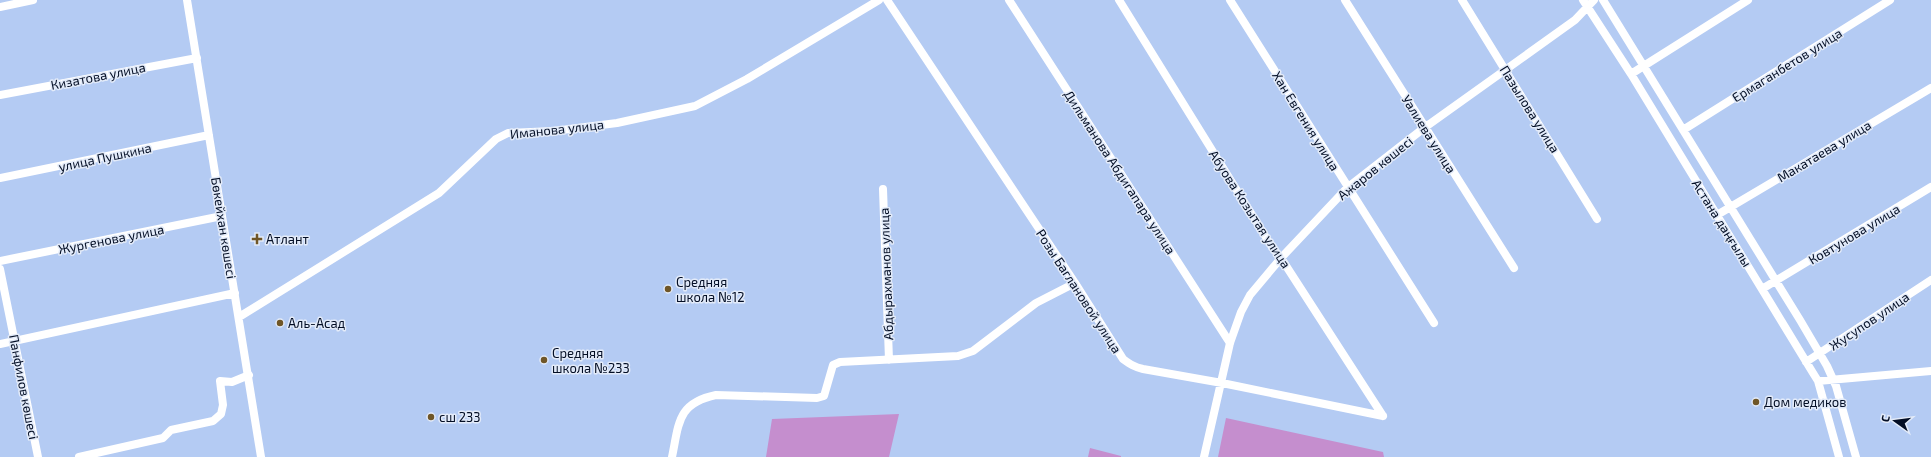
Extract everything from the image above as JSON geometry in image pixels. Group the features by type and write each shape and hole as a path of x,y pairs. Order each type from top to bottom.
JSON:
{"street":[{"path":"0,7 33,0"},
{"name":"Бөкейхан көшесі","path":"187,0 249,375 261,457"},
{"name":"Иманова улица","path":"239,317 439,193 496,139 508,133 554,131 617,123 696,106 747,79 879,0"},
{"name":"Розы Баглановой улица","path":"887,0 1075,283 1123,359 1132,366 1383,416"},
{"name":"Дильманова Абдигапара улица","path":"1009,0 1230,343"},
{"name":"Абуова Козытая улица","path":"1119,0 1272,247 1281,258 1383,416"},
{"name":"Хан Евгения улица","path":"1230,0 1347,188 1434,323"},
{"name":"Уалиева улица","path":"1345,0 1424,128 1514,268"},
{"name":"Пазылова улица","path":"1462,0 1597,219"},
{"name":"Ажаров көшесі","path":"1204,457 1230,343 1241,312 1250,295 1281,258 1347,188 1424,128 1574,20 1585,3 1594,0"},
{"name":"Астана даңғылы","path":"1603,0 1820,353 1833,380 1856,457"},
{"path":"1631,74 1748,0"},
{"name":"Ермаганбетов улица","path":"1683,130 1890,0"},
{"name":"Астана даңғылы","path":"1585,3 1631,74 1818,382 1839,457"},
{"name":"Кизатова улица","path":"0,95 196,58"},
{"name":"Макатаева улица","path":"1717,215 1931,88"},
{"name":"улица Пушкина","path":"0,178 209,135"},
{"name":"Ковтунова улица","path":"1762,289 1931,187"},
{"name":"Абдырахманов улица","path":"884,189 888,360"},
{"name":"Жургенова улица","path":"0,261 222,216"},
{"name":"Панфилов көшесі","path":"0,269 38,457"},
{"name":"Жусупов улица","path":"1806,362 1931,280"},
{"path":"672,457 680,420 688,406 702,398 716,395 817,398 824,396 834,365 840,362 958,356 973,351 1036,303 1075,283"},
{"path":"0,344 235,293"},
{"path":"1818,382 1931,371"},
{"path":"79,457 163,438 171,430 213,420 221,414 223,405 220,382 232,382 249,375"}],"shaded area":[{"path":"899,414 889,457 766,457 772,419"},
{"path":"1226,418 1383,452 1384,457 1218,457"},
{"path":"1090,448 1121,456 1121,457 1088,457"}],"place":[{"name":"Атлант","path":"257,239"},
{"name":"Средняя школа №12","path":"668,289"},
{"name":"Аль-Асад","path":"280,323"},
{"name":"Средняя школа №233","path":"544,360"},
{"name":"Дом медиков","path":"1756,402"},
{"name":"сш 233","path":"431,417"}]}
